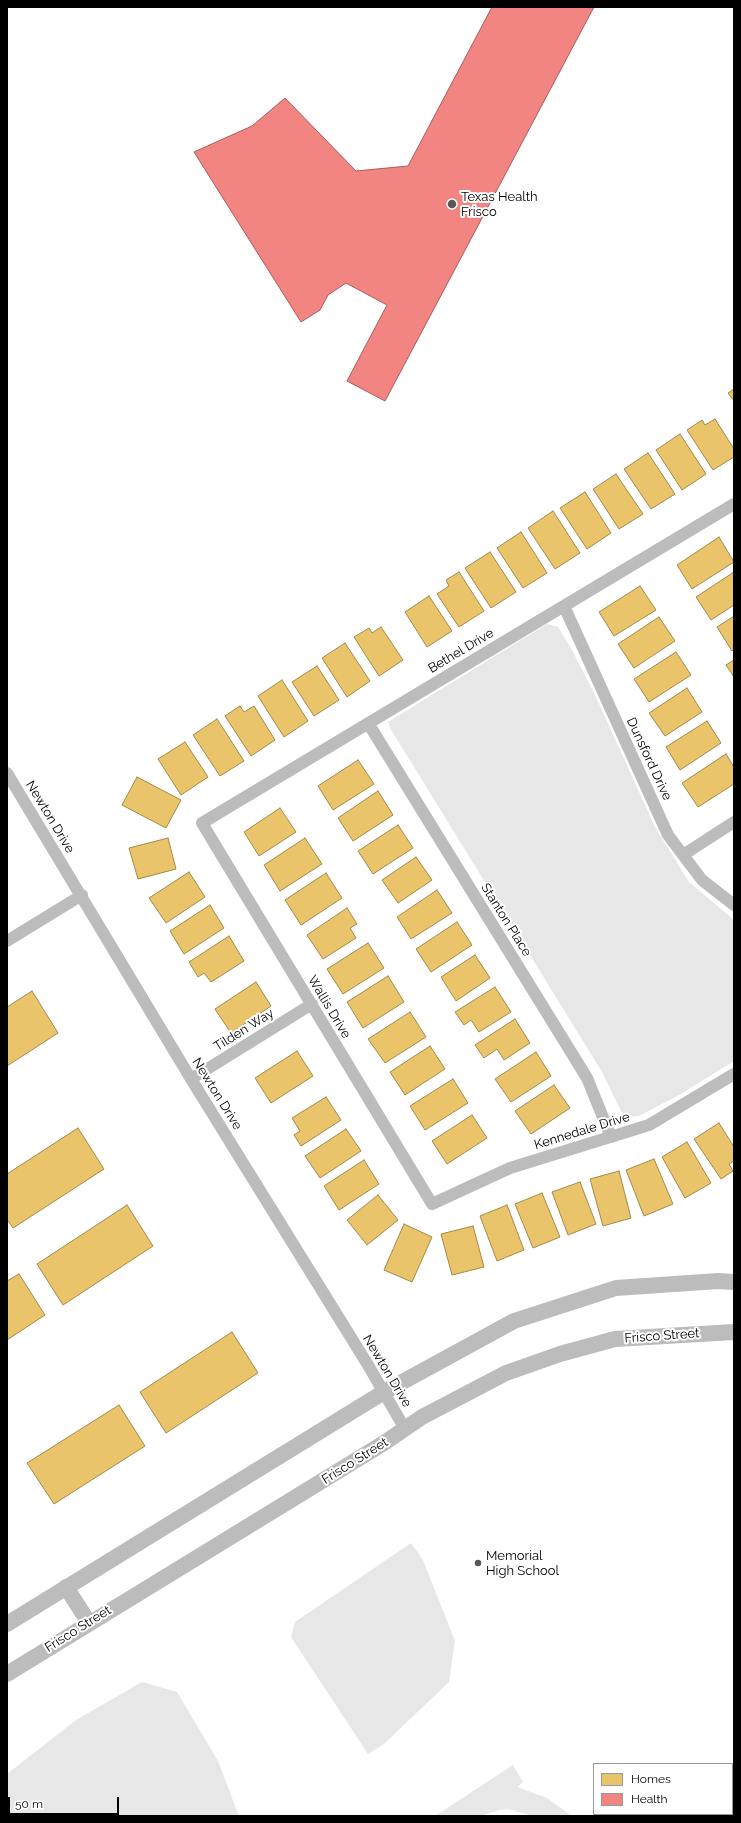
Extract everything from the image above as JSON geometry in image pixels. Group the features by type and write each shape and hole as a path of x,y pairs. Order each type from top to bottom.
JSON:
{"street":[{"name":"Bethel Drive","path":"202,823 734,504"},
{"name":"Dunsford Drive","path":"564,606 668,835 702,880 734,905"},
{"name":"Stanton Place","path":"368,724 587,1078 611,1137"},
{"name":"Newton Drive","path":"7,773 82,895 191,1079 384,1392 405,1429"},
{"path":"684,855 734,822"},
{"name":"Wallis Drive","path":"202,823 432,1204"},
{"path":"7,941 82,895"},
{"name":"Tilden Way","path":"191,1079 312,1004"},
{"name":"Kennedale Drive","path":"432,1204 510,1168 649,1125 734,1074"},
{"path":"7,1624 384,1392 514,1321 616,1288 695,1282 734,1282"},
{"name":"Frisco Street","path":"7,1674 384,1444 422,1417 506,1373 560,1354 615,1340 734,1332"},
{"path":"66,1587 89,1623"}],"shaded area":[{"path":"547,624 558,627 572,650 595,695 655,827 689,882 734,920 734,1061 681,1094 639,1116 624,1117 602,1072 390,728 388,722"},
{"path":"411,1543 423,1560 455,1641 449,1682 384,1744 368,1754 291,1637 295,1622"},
{"path":"142,1682 177,1692 218,1761 239,1816 7,1816 7,1774 76,1720"},
{"path":"513,1765 523,1782 517,1787 547,1798 572,1816 533,1816 508,1809 499,1810 481,1816 435,1816"}],"building: Homes":[{"path":"734,389 734,401 728,393"},
{"path":"715,419 734,449 734,457 713,470 687,430 702,420 705,425"},
{"path":"680,434 706,474 682,490 656,450"},
{"path":"648,453 675,494 651,509 624,469"},
{"path":"616,474 643,514 619,529 593,489"},
{"path":"585,492 611,533 587,549 560,508"},
{"path":"553,511 580,553 555,569 528,528"},
{"path":"521,532 547,573 523,588 497,548"},
{"path":"719,537 734,562 692,589 677,565"},
{"path":"490,552 516,592 491,608 465,568"},
{"path":"459,572 484,611 459,627 437,594 449,586 446,580"},
{"path":"734,572 734,605 711,620 696,597"},
{"path":"640,586 656,610 614,636 599,612"},
{"path":"429,596 452,631 427,647 405,612"},
{"path":"734,616 734,649 732,651 717,627"},
{"path":"659,617 675,641 634,668 618,644"},
{"path":"381,627 403,660 379,676 354,637 369,628 372,633"},
{"path":"345,643 370,681 347,697 322,658"},
{"path":"676,652 691,675 649,702 634,679"},
{"path":"734,660 734,677 726,665"},
{"path":"317,666 339,700 314,716 292,682"},
{"path":"282,680 308,721 284,737 258,696"},
{"path":"687,688 702,712 665,736 649,713"},
{"path":"240,706 244,712 254,706 275,740 251,756 225,716"},
{"path":"217,719 244,761 220,776 193,735"},
{"path":"707,721 721,743 680,770 666,747"},
{"path":"185,742 208,777 181,795 158,759"},
{"path":"726,754 734,767 734,784 698,807 682,783"},
{"path":"358,760 374,784 333,810 318,786"},
{"path":"137,777 181,800 166,828 122,805"},
{"path":"378,791 393,815 353,841 338,818"},
{"path":"280,808 296,832 259,856 244,832"},
{"path":"398,825 413,848 373,874 358,851"},
{"path":"168,838 176,869 138,879 129,848"},
{"path":"305,838 322,864 280,891 264,865"},
{"path":"416,857 432,880 398,903 382,880"},
{"path":"189,872 205,897 166,923 149,898"},
{"path":"326,873 342,898 301,925 285,900"},
{"path":"437,890 452,913 411,939 397,917"},
{"path":"210,905 224,928 184,954 170,931"},
{"path":"347,908 357,924 350,928 356,938 323,959 307,935"},
{"path":"457,922 472,945 431,972 416,949"},
{"path":"229,936 244,961 211,982 204,973 198,977 189,962"},
{"path":"368,943 384,968 343,994 327,969"},
{"path":"475,955 490,978 456,1001 441,977"},
{"path":"388,976 404,1002 363,1028 347,1002"},
{"path":"256,982 271,1006 231,1033 215,1009"},
{"path":"495,987 511,1012 479,1032 471,1020 464,1025 455,1012"},
{"path":"32,991 58,1033 7,1066 7,1007"},
{"path":"410,1012 426,1037 385,1063 368,1039"},
{"path":"515,1019 530,1043 504,1060 497,1049 484,1058 475,1045"},
{"path":"430,1046 445,1069 405,1095 390,1072"},
{"path":"297,1051 313,1076 271,1103 255,1078"},
{"path":"536,1052 551,1076 511,1102 495,1079"},
{"path":"453,1079 468,1103 425,1130 410,1106"},
{"path":"554,1085 570,1108 531,1134 515,1111"},
{"path":"326,1097 341,1120 301,1146 294,1135 300,1131 292,1118"},
{"path":"472,1115 487,1138 447,1164 432,1141"},
{"path":"719,1123 734,1147 734,1161 729,1164 733,1171 721,1179 694,1139"},
{"path":"78,1128 104,1169 13,1228 7,1219 7,1174"},
{"path":"346,1129 361,1151 320,1178 305,1156"},
{"path":"687,1142 711,1183 685,1198 662,1157"},
{"path":"654,1159 673,1204 644,1216 626,1170"},
{"path":"364,1160 379,1184 339,1210 324,1186"},
{"path":"619,1171 631,1218 603,1226 590,1179"},
{"path":"580,1182 596,1224 568,1235 552,1192"},
{"path":"542,1193 560,1237 533,1248 515,1204"},
{"path":"378,1195 398,1220 367,1245 347,1220"},
{"path":"127,1205 153,1246 63,1305 37,1264"},
{"path":"507,1205 524,1250 497,1261 480,1216"},
{"path":"404,1224 432,1237 412,1282 384,1270"},
{"path":"473,1226 484,1267 452,1275 441,1234"},
{"path":"19,1274 45,1315 7,1340 7,1281"},
{"path":"232,1332 258,1373 166,1433 140,1392"},
{"path":"119,1405 145,1446 54,1504 27,1463"}],"building: Health":[{"name":"Texas Health Frisco","path":"492,7 594,7 385,401 347,381 387,305 346,283 328,295 320,310 301,322 194,152 252,126 285,98 356,171 408,166"}],"place":[{"name":"Texas Health Frisco","path":"452,204"},
{"name":"Memorial High School","path":"478,1563"}]}
